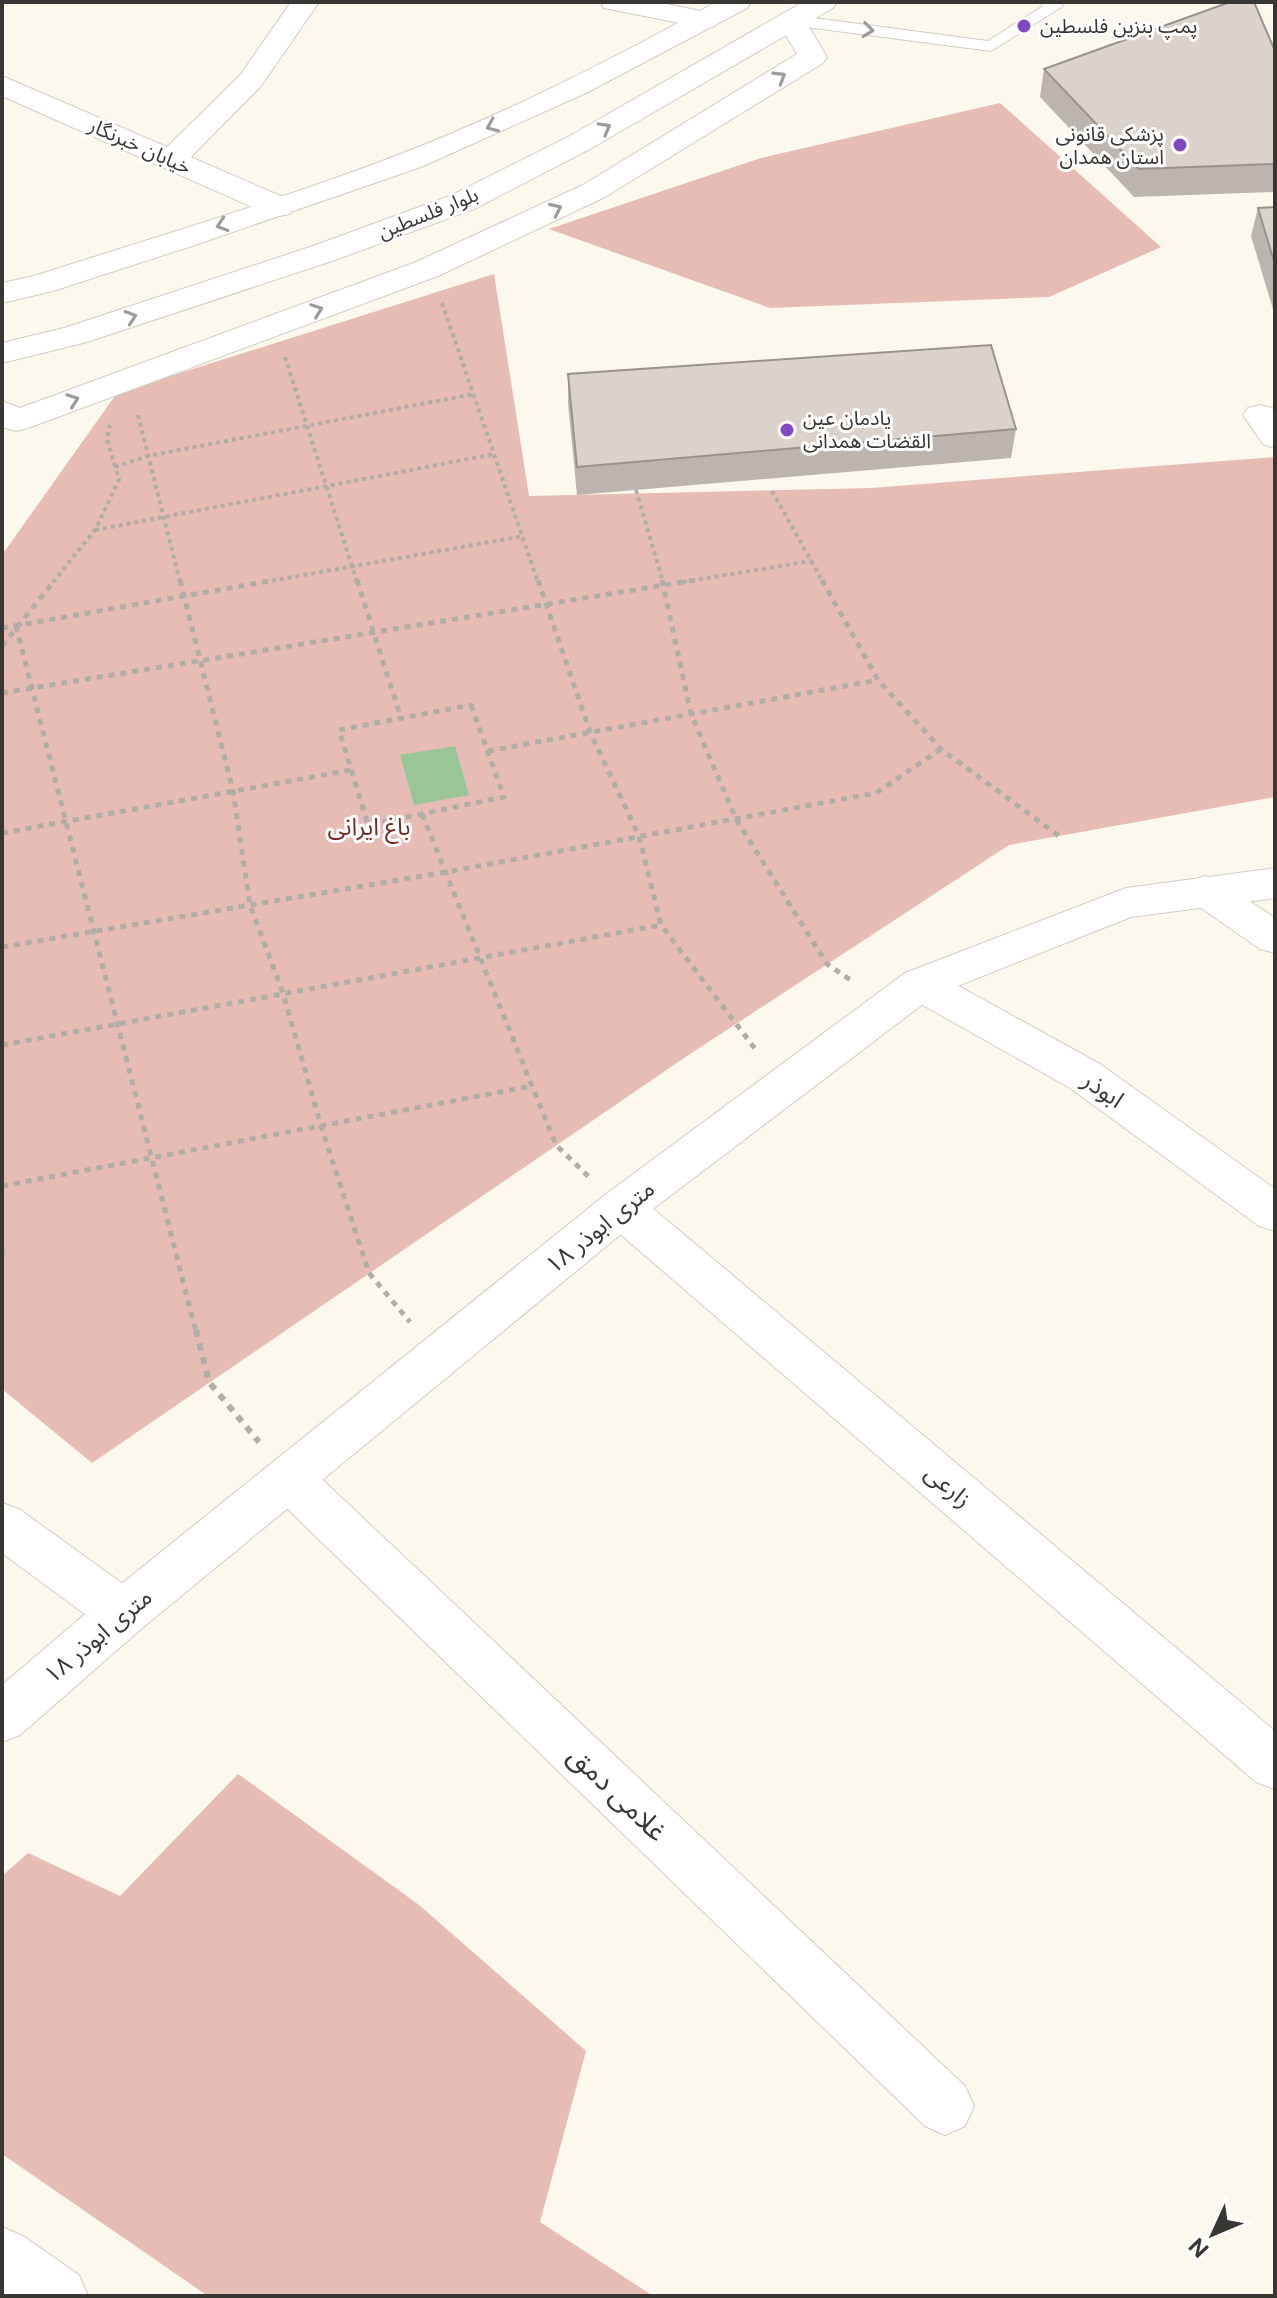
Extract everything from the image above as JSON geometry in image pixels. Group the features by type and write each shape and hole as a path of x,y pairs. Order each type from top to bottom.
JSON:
{"street":[{"path":"171,160 251,80 305,2"},
{"path":"614,2 705,20"},
{"path":"2,293 42,284 279,207 411,160 529,110 628,62 737,2"},
{"name":"بلوار فلسطین","path":"2,353 75,335 324,253 463,202 579,143 823,2"},
{"path":"2,411 16,421 130,384 427,269 594,191 813,57 791,20"},
{"name":"خیابان خبرنگار","path":"2,85 279,207"},
{"name":"۱۸ متری ابوذر","path":"2,1718 123,1613 621,1208 904,995 1126,903 1275,883"},
{"path":"1205,891 1275,938"},
{"name":"ابوذر","path":"904,995 1085,1076 1275,1213"},
{"name":"زارعی","path":"621,1208 1275,1764"},
{"name":"غلامی دمق","path":"290,1480 945,2106"},
{"path":"2,1525 123,1613"},
{"path":"2,2257 58,2296"}],"lane":[{"path":"791,20 991,46 1055,6 1048,2"}],"path":[{"path":"427,269 548,604 590,732 639,836 661,925 734,1025 787,1083"},
{"path":"274,326 401,718"},
{"path":"2,646 95,530 119,480 107,439 117,393 130,384 233,791 250,905 283,993 321,1126 369,1273 439,1357"},
{"path":"115,467 148,456 474,394"},
{"path":"95,530 495,454"},
{"path":"636,490 664,585 691,714 736,819 827,964 904,995"},
{"path":"772,491 878,680 941,749 1059,836"},
{"path":"2,628 524,536"},
{"path":"2,693 811,561"},
{"path":"16,626 209,1382 290,1480"},
{"path":"488,751 878,680"},
{"path":"471,705 488,751 504,797 368,825 339,730 471,705"},
{"path":"2,947 446,872 876,793 941,749"},
{"path":"2,833 351,770"},
{"path":"422,814 556,1145 621,1208"},
{"path":"2,1045 661,925"},
{"path":"2,1186 532,1086"},
{"path":"2,1248 2,1255"}],"green space":[{"path":"1000,103 1161,247 1049,297 770,308 549,229 761,158"},
{"name":"باغ ایرانی","path":"494,274 529,496 871,488 1275,457 1275,797 1009,845 684,1058 92,1463 2,1389 2,555 117,393"},
{"path":"238,1774 419,1905 586,2051 540,2222 653,2296 208,2296 2,2154 2,1876 28,1853 120,1896"}],"shaded area":[{"path":"455,746 469,795 414,805 400,755"}],"building":[{"name":"پزشکی قانونی استان همدان","path":"1230,2 1254,2 1275,51 1275,164 1139,169 1044,69"},
{"path":"1275,207 1275,265 1258,208"},
{"name":"یادمان عین القضات همدانی","path":"991,345 1016,429 577,467 568,374"}],"place":[{"name":"پمپ بنزین فلسطین","path":"1024,26"},
{"name":"پزشکی قانونی استان همدان","path":"1180,145"},
{"name":"یادمان عین القضات همدانی","path":"787,430"}]}
